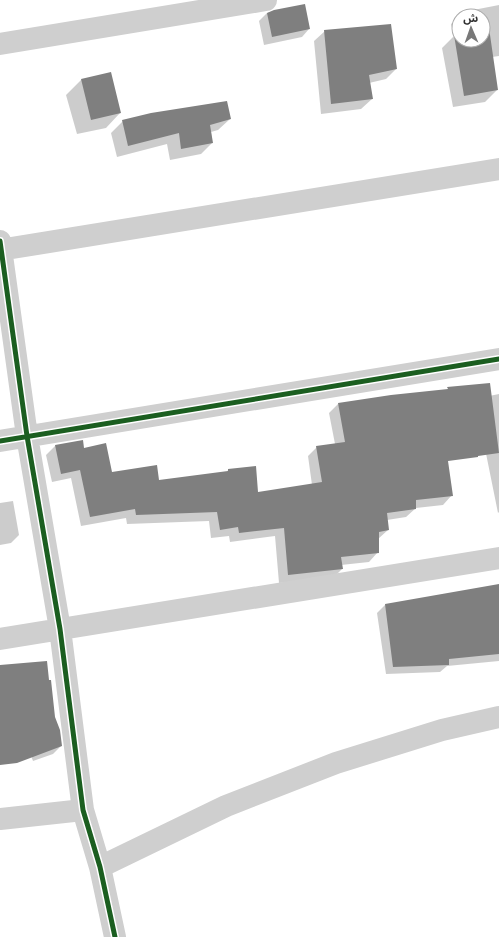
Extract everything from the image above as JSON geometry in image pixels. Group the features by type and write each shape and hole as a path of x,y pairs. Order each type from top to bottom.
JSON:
{"street":[{"path":"0,44 266,0"},
{"path":"115,937 100,867 83,810 60,628 27,436 1,247 499,169"},
{"path":"0,441 499,359"},
{"path":"0,639 60,628 499,558"},
{"path":"100,867 226,806 336,763 442,730 499,717"},
{"path":"0,819 83,810"}],"building":[{"path":"305,4 310,29 272,37 267,13 274,10"},
{"path":"391,24 397,69 369,75 373,99 331,104 324,30"},
{"path":"491,42 498,90 464,96 456,48 491,48"},
{"path":"111,72 121,113 91,120 81,79"},
{"path":"227,101 231,119 210,125 213,143 181,149 179,133 128,146 122,120 151,113"},
{"path":"490,383 499,453 448,461 453,496 416,500 416,509 387,513 389,530 379,532 379,553 341,557 343,569 288,575 284,528 239,533 238,527 220,530 217,512 136,515 135,509 90,517 80,470 61,474 55,445 83,440 84,448 106,443 112,472 157,465 159,480 256,466 258,492 322,482 316,446 345,442 338,403 391,395 448,389 447,387"},
{"path":"499,584 499,654 449,659 449,665 393,667 385,604"},
{"path":"47,661 49,680 51,680 55,717 60,730 62,746 17,763 0,765 0,665"}],"cycle path":[{"path":"0,241 27,436 60,629 83,810 100,867 115,937"},
{"path":"0,441 499,359"}]}
